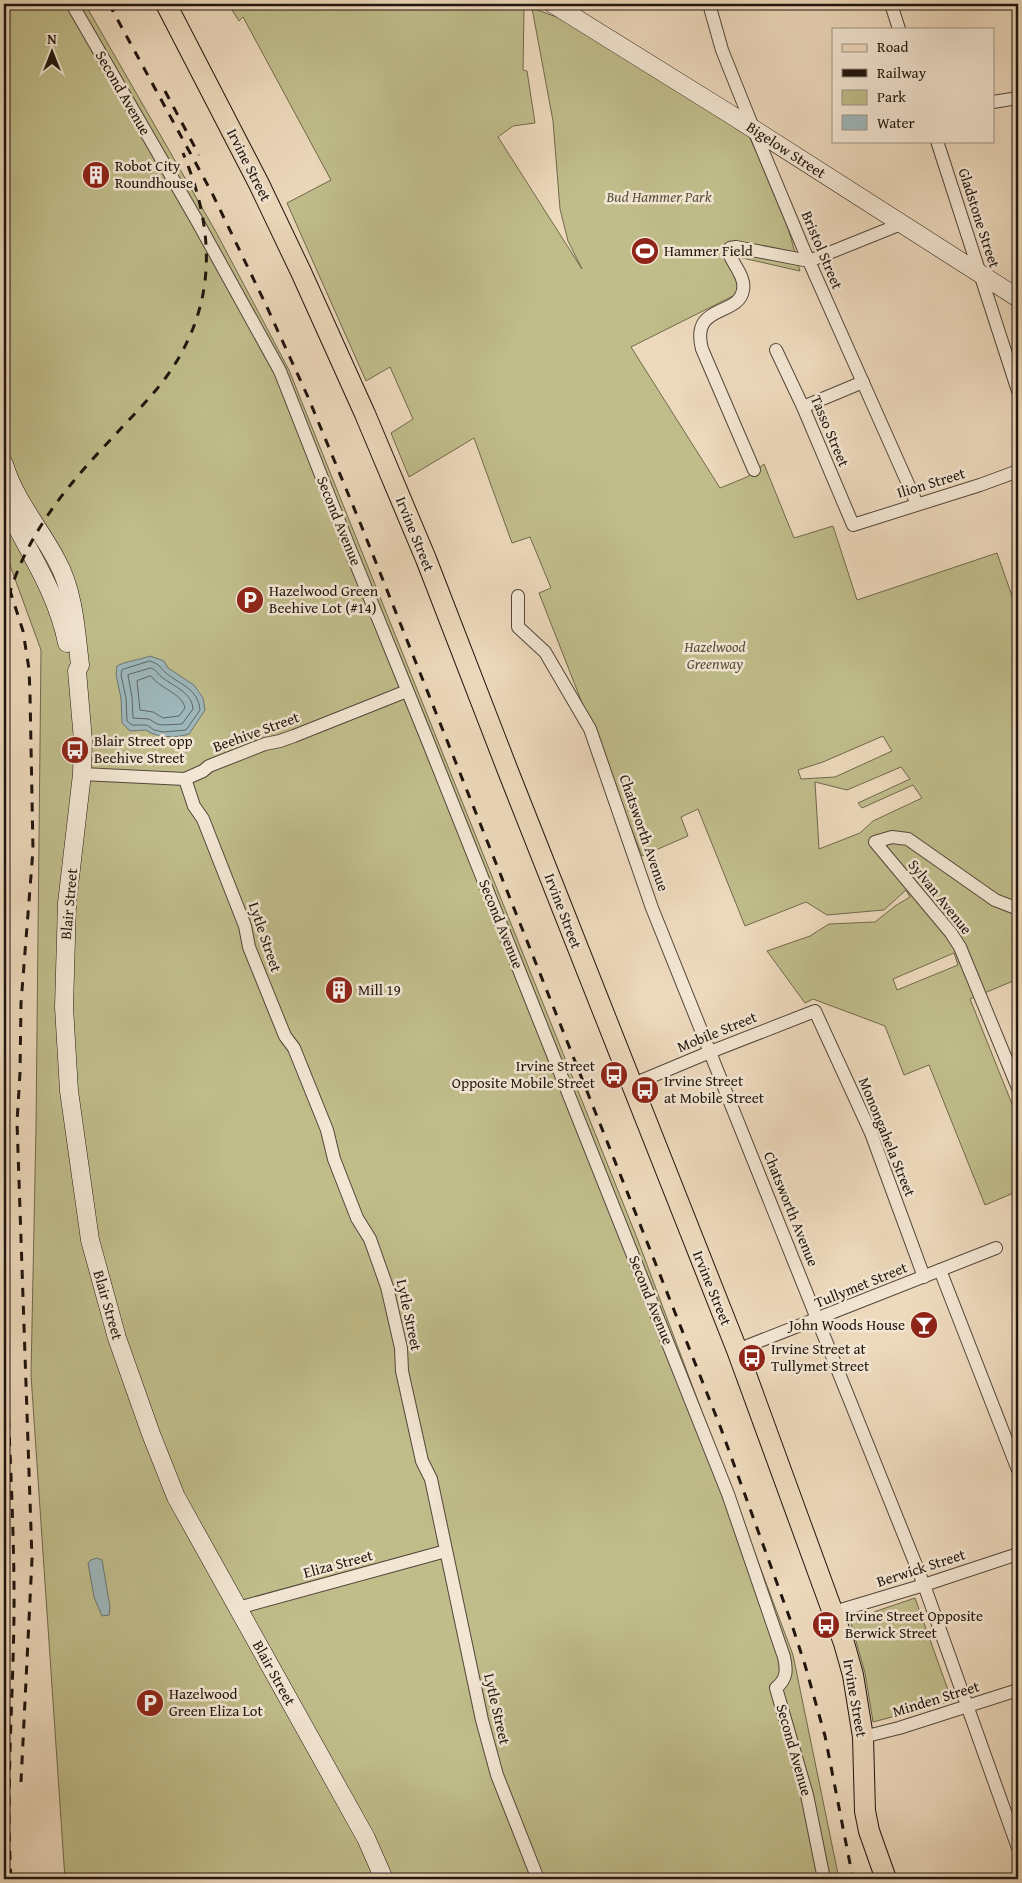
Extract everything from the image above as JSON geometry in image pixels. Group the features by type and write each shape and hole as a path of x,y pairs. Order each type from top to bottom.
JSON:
{"main road":[{"name":"Irvine Street","path":"166,4 272,211 365,414 426,559 631,1085 737,1350 834,1612 853,1675 863,1737 866,1811 874,1848 886,1879"}],"street":[{"name":"Second Avenue","path":"72,4 196,219 280,371 728,1494 784,1657 786,1676 782,1684 776,1688 807,1795 824,1879"},
{"name":"Bigelow Street","path":"553,4 1018,298"},
{"name":"Bristol Street","path":"709,4 722,50 754,130 809,261 916,504"},
{"path":"891,4 899,28"},
{"path":"994,102 1018,98"},
{"name":"Gladstone Street","path":"937,142 1018,391"},
{"path":"754,470 702,349 699,336 705,319 739,300 743,290 743,281 728,251 730,248 736,247 809,261 901,224"},
{"name":"Tasso Street","path":"776,350 803,407 852,525"},
{"path":"803,407 863,382"},
{"name":"Blair Street","path":"4,464 14,491 58,562 64,576 70,595 80,665 77,671 83,740 82,774 67,903 64,1007 69,1091 90,1240 117,1338 162,1465 176,1497 366,1838 384,1879"},
{"name":"Ilion Street","path":"852,525 980,485 1018,471"},
{"name":"Blair Street","path":"4,502 59,610 73,666 77,671"},
{"name":"Chatsworth Avenue","path":"518,596 518,628 544,652 590,729 652,908 924,1585 1018,1848"},
{"name":"Beehive Street","path":"185,780 209,766 264,744 280,742 407,690"},
{"path":"82,774 185,780"},
{"name":"Lytle Street","path":"185,780 194,806 203,819 245,926 249,947 285,1036 294,1048 327,1130 334,1159 357,1218 370,1239 387,1287 401,1348 402,1371 409,1403 422,1461 431,1479 482,1720 497,1775 538,1879"},
{"name":"Sylvan Avenue","path":"1018,909 995,900 908,839 892,837 875,842 951,932 960,946 1018,1088"},
{"name":"Mobile Street","path":"631,1085 815,1011"},
{"name":"Monongahela Street","path":"815,1011 871,1133 924,1277"},
{"name":"Tullymet Street","path":"737,1350 996,1248"},
{"path":"940,1270 1018,1470"},
{"name":"Eliza Street","path":"238,1608 446,1551"},
{"name":"Berwick Street","path":"834,1612 1018,1554"},
{"name":"Minden Street","path":"863,1737 899,1728 1018,1690"}],"green space":[{"path":"4,4 85,4 216,232 289,370 637,1238 793,1655 839,1879 65,1879 31,1375 36,1126 41,650 4,549"},
{"name":"Hazelwood Greenway","path":"228,4 450,4 524,9 523,70 527,71 535,123 513,126 498,137 582,269 568,241 560,209 553,121 532,8 562,19 749,136 784,213 800,271 738,257 749,288 631,347 720,488 747,477 764,464 794,538 833,526 857,600 997,553 1018,613 1018,979 970,999 1018,1119 1018,1195 1016,1192 985,1205 929,1065 904,1075 885,1026 813,999 805,1003 767,951 810,936 829,924 875,922 910,897 906,890 884,910 827,915 806,902 745,926 698,809 681,817 688,836 642,856 539,593 551,588 530,537 512,543 474,438 409,477 391,433 413,419 390,367 366,381 287,203 331,180 243,17 239,21","holes":["883,736 892,751 835,777 801,779 798,770 823,762","901,767 910,779 858,803 862,808 913,785 922,798 873,821 860,833 819,849 815,782 847,790","954,953 958,965 897,990 893,979"]},
{"path":"915,1598 952,1701 873,1722 865,1673 850,1620"}],"water":[{"path":"150,656 164,661 168,668 194,685 203,698 205,710 189,734 167,736 155,735 146,730 130,731 122,723 121,698 116,675 117,666"},
{"path":"97,1558 102,1560 110,1607 109,1615 102,1616 94,1597 88,1563"}],"railway":[{"path":"109,4 212,193 308,397 624,1184 720,1426 790,1619 825,1736 853,1879"},
{"path":"165,91 199,155"},
{"path":"4,614 21,563 46,518 95,456 162,383 189,338 199,312 206,260 205,233 200,207 183,153"},
{"path":"4,572 23,631 29,669 33,850 21,1003 17,1122 32,1559 21,1782"},
{"path":"4,1311 14,1583 9,1805 11,1879"}],"place":[{"name":"Robot City Roundhouse","path":"96,175"},
{"name":"Hammer Field","path":"645,251"},
{"name":"Hazelwood Green Beehive Lot (#14)","path":"250,600"},
{"name":"Blair Street opp Beehive Street","path":"75,750"},
{"name":"Mill 19","path":"339,990"},
{"name":"Irvine Street Opposite Mobile Street","path":"614,1075"},
{"name":"Irvine Street at Mobile Street","path":"645,1090"},
{"name":"John Woods House","path":"924,1325"},
{"name":"Irvine Street at Tullymet Street","path":"752,1358"},
{"name":"Irvine Street Opposite Berwick Street","path":"826,1625"},
{"name":"Hazelwood Green Eliza Lot","path":"150,1703"}],"park label":[{"name":"Bud Hammer Park","path":"659,197"}]}
